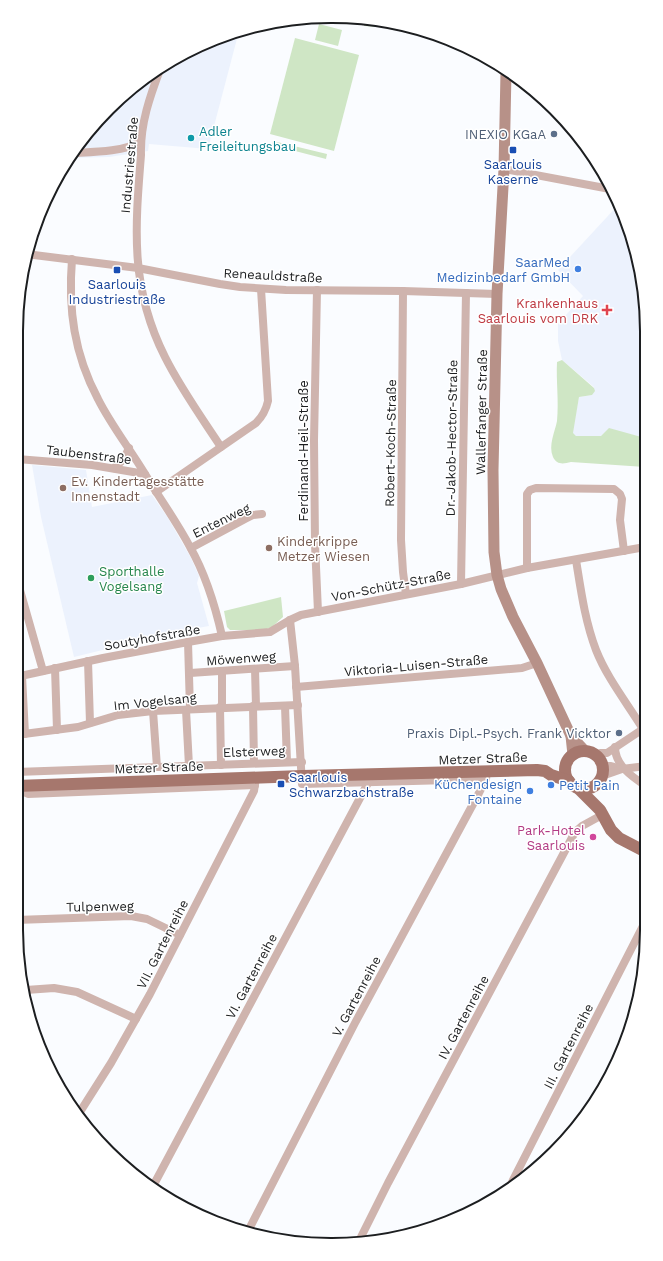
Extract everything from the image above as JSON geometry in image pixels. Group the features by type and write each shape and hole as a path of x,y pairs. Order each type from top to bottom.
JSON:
{"main road":[{"name":"Wallerfanger Straße","path":"506,77 504,169 497,294 493,470 494,552 497,575 513,617 537,663 571,736 593,766"},
{"name":"Metzer Straße","path":"23,787 256,782 302,776 369,779 487,775 545,771 552,767 593,766"},
{"path":"573,784 591,788 593,766"},
{"path":"593,766 566,771 573,784 587,796 601,812 611,830 619,838 640,849"},
{"path":"593,766 601,812"},
{"name":"Metzer Straße","path":"545,771 573,784"}],"street":[{"name":"Industriestraße","path":"157,77 145,112 140,142 141,155 136,237 141,287 150,320 165,357 221,447"},
{"path":"81,152 115,150 140,142"},
{"path":"504,169 604,188"},
{"name":"Reneauldstraße","path":"33,255 138,268 220,284 261,289 497,294"},
{"path":"72,259 70,290 71,309 79,356 98,400 145,474"},
{"path":"156,492 256,423 266,410 268,401 261,289"},
{"name":"Ferdinand-Heil-Straße","path":"317,290 314,440 314,544 318,612"},
{"name":"Robert-Koch-Straße","path":"403,291 401,540 402,572 406,594"},
{"name":"Dr.-Jakob-Hector-Straße","path":"461,584 466,293"},
{"path":"114,468 124,459 129,448"},
{"name":"Taubenstraße","path":"23,459 68,462 145,474 191,548 215,607 222,636"},
{"path":"527,568 527,494 530,490 536,488 614,489 620,494 622,499 620,520 624,551"},
{"name":"Entenweg","path":"191,548 253,515 262,514"},
{"name":"Von-Schütz-Straße","path":"290,620 301,615 461,584 527,568 640,549"},
{"path":"576,560 585,615 597,651 604,667 640,722"},
{"path":"23,601 43,671"},
{"path":"290,620 295,666 302,776"},
{"name":"Soutyhofstraße","path":"23,675 88,661 222,636 270,632 290,620"},
{"path":"188,642 190,673 188,710 189,766"},
{"path":"88,661 90,724"},
{"name":"Viktoria-Luisen-Straße","path":"296,687 522,668 537,663"},
{"name":"Möwenweg","path":"190,673 295,666"},
{"path":"55,668 58,730"},
{"path":"254,763 255,668"},
{"path":"221,764 222,671"},
{"name":"Im Vogelsang","path":"25,734 90,724 118,715 153,711 298,705"},
{"path":"285,706 287,762"},
{"path":"153,711 157,767"},
{"path":"23,715 25,734"},
{"path":"593,766 615,747 640,731"},
{"path":"615,747 616,758 619,763 632,777 640,782"},
{"name":"Elsterweg","path":"23,772 302,762"},
{"path":"593,766 624,769 640,767"},
{"name":"V. Gartenreihe","path":"250,1227 348,1037 487,775"},
{"name":"VI. Gartenreihe","path":"155,1182 369,779"},
{"name":"VII. Gartenreihe","path":"81,1110 111,1063 136,1019 180,935 256,782"},
{"name":"IV. Gartenreihe","path":"361,1236 388,1183 575,832 601,812"},
{"name":"Tulpenweg","path":"23,920 131,916 147,919 180,935"},
{"name":"III. Gartenreihe","path":"514,1178 640,932"},
{"path":"29,990 54,988 77,992 136,1019"}],"shaded area":[{"path":"237,38 208,149 149,144 148,151 109,157 77,158 113,113 160,75 177,64 213,46"},
{"name":"Krankenhaus Saarlouis vom DRK","path":"615,209 624,232 634,271 637,291 640,332 640,437 609,429 601,436 576,436 572,433 579,397 592,395 594,387 562,360 558,341 558,324 583,296 558,270"},
{"path":"32,465 86,470 92,507 152,495 168,518 191,558 199,576 197,583 209,626 135,639 123,645 74,657 41,517"}],"green space":[{"path":"319,24 342,30 338,46 315,40"},
{"path":"295,38 359,55 334,151 270,134"},
{"path":"273,141 327,154 326,159 272,145"},
{"path":"562,360 594,388 595,391 592,395 579,397 573,433 576,436 601,436 609,428 640,437 640,467 571,462 560,463 555,460 551,448 558,414 557,362"},
{"path":"281,597 283,617 272,627 264,630 230,630 227,627 224,611"}],"place":[{"name":"INEXIO KGaA","path":"554,134"},
{"name":"Adler Freileitungsbau","path":"191,138"},
{"name":"Saarlouis Kaserne","path":"513,150"},
{"name":"SaarMed Medizinbedarf GmbH","path":"578,269"},
{"name":"Saarlouis Industriestraße","path":"117,270"},
{"name":"Krankenhaus Saarlouis vom DRK","path":"607,310"},
{"name":"Ev. Kindertagesstätte Innenstadt","path":"63,488"},
{"name":"Kinderkrippe Metzer Wiesen","path":"269,548"},
{"name":"Sporthalle Vogelsang","path":"91,578"},
{"name":"Praxis Dipl.-Psych. Frank Vicktor","path":"619,733"},
{"name":"Saarlouis Schwarzbachstraße","path":"281,784"},
{"name":"Petit Pain","path":"551,785"},
{"name":"Küchendesign Fontaine","path":"530,791"},
{"name":"Park-Hotel Saarlouis","path":"593,837"}]}
